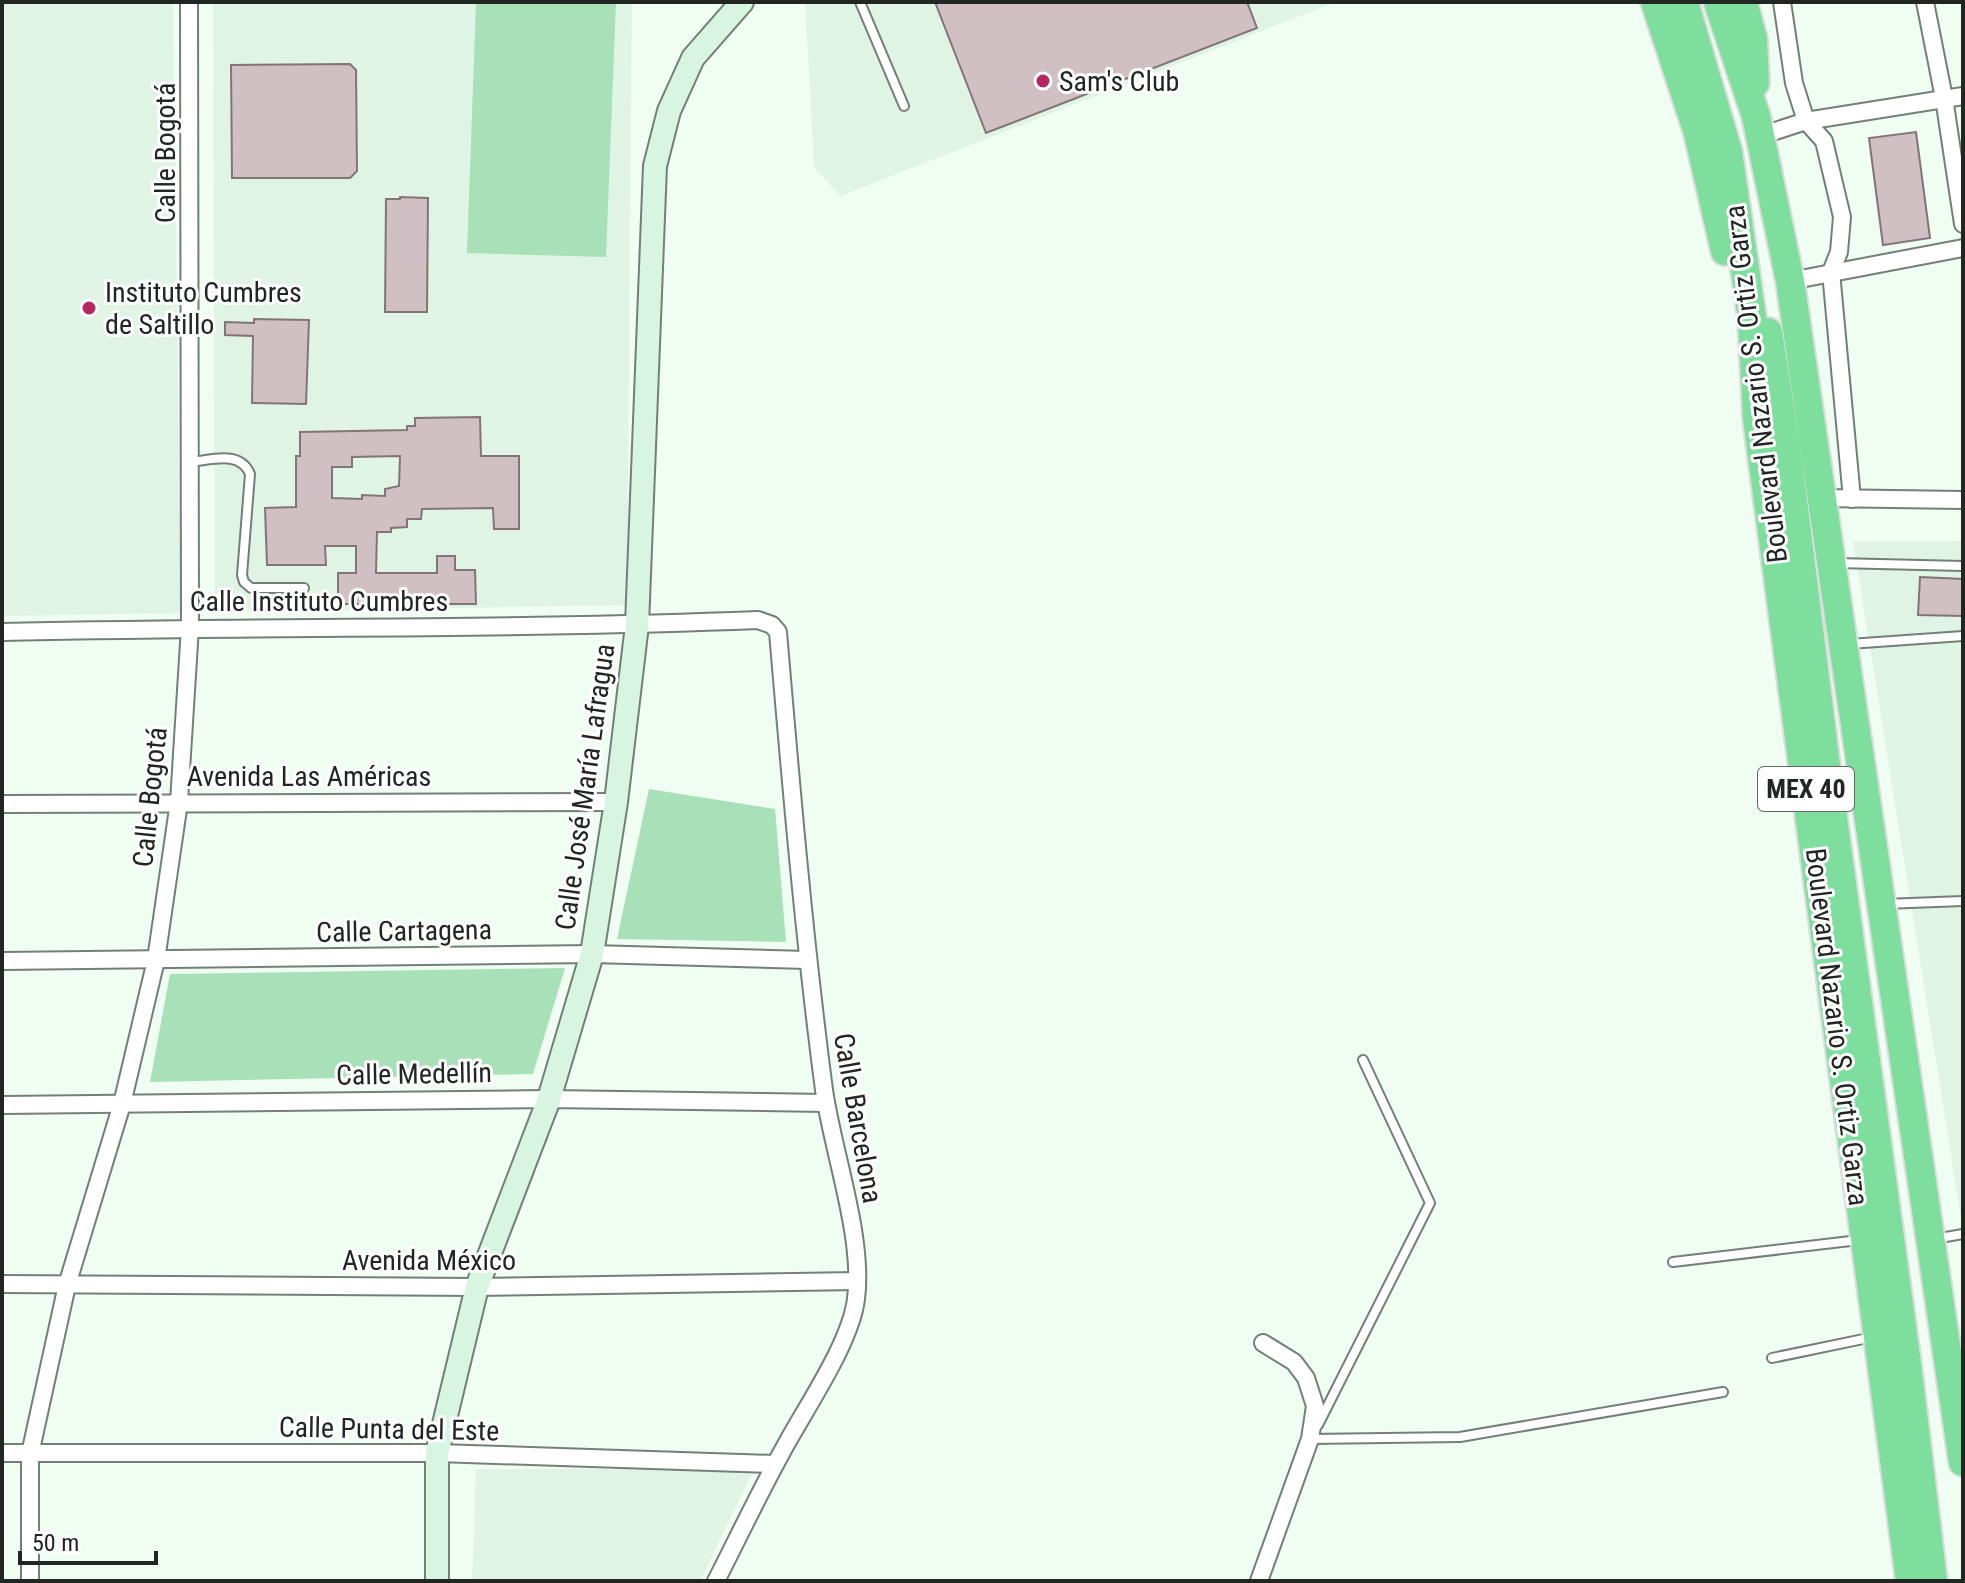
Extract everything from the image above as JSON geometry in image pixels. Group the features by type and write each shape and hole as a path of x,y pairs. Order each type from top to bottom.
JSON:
{"highway":[{"path":"1655,2 1698,133 1734,291 1757,418"},
{"name":"Boulevard Nazario S. Ortiz Garza","path":"1684,2 1728,152 1752,318 1757,418 1910,1581"},
{"name":"Boulevard Nazario S. Ortiz Garza","path":"1718,2 1758,126 1790,281 1929,1240 1958,1380 1963,1462"},
{"path":"1743,2 1753,39 1758,126"},
{"path":"1728,152 1752,229 1787,453 1933,1581"}],"main road":[{"name":"Calle José María Lafragua","path":"437,1581 437,1453 477,1287 549,1099 592,954 616,802 637,625 655,166 669,111 693,58 742,2"}],"street":[{"name":"Calle Bogotá","path":"30,1581 30,1454 67,1285 122,1104 156,960 179,802 190,627 189,2"},
{"path":"1782,2 1794,83 1806,121 1824,141 1842,217 1839,252 1831,272 1852,499"},
{"path":"1925,2 1944,98 1963,224"},
{"path":"1758,126 1963,96"},
{"path":"1790,281 1963,248"},
{"path":"1821,498 1963,500"},
{"name":"Calle Instituto Cumbres","path":"2,632 190,627 637,625 758,620 772,625 778,632"},
{"name":"Calle Barcelona","path":"716,1581 775,1464 832,1362 852,1320 856,1300 853,1233 826,1103 807,960 778,632"},
{"name":"Avenida Las Américas","path":"2,804 616,802"},
{"name":"Calle Cartagena","path":"2,961 592,954 807,960"},
{"name":"Calle Medellín","path":"2,1105 549,1099 826,1103"},
{"name":"Avenida México","path":"2,1284 477,1287 857,1281"},
{"path":"1259,1581 1310,1439 1315,1406 1306,1378 1294,1362 1263,1343"},
{"name":"Calle Punta del Este","path":"2,1453 437,1453 775,1464"}],"lane":[{"path":"860,2 904,106"},
{"path":"190,462 236,458 245,464 250,474 244,582 251,588 304,588"},
{"path":"1831,563 1963,566"},
{"path":"1844,644 1963,636"},
{"path":"1880,904 1963,901"},
{"path":"1363,1060 1430,1203 1310,1439 1460,1437 1723,1392"},
{"path":"1929,1240 1963,1234"},
{"path":"1673,1262 1865,1239"},
{"path":"1772,1358 1877,1336"}],"shaded area":[{"name":"Instituto Cumbres de Saltillo","path":"2,2 173,2 181,613 2,616"},
{"path":"213,2 632,2 627,605 215,612"},
{"path":"805,2 1336,2 840,196 814,167"},
{"path":"1853,541 1963,541 1963,1230"},
{"path":"476,1469 754,1469 700,1581 472,1581"}],"green space":[{"path":"476,2 616,2 606,257 467,253"},
{"path":"649,789 775,809 786,942 617,939"},
{"path":"565,968 533,1074 150,1082 170,974"}],"building":[{"name":"Sam's Club","path":"935,2 1247,2 1257,28 986,133"},
{"path":"350,64 356,70 357,171 350,178 232,178 231,65"},
{"path":"1916,132 1930,238 1883,245 1869,138"},
{"path":"428,198 427,312 385,312 386,199"},
{"path":"254,319 309,320 306,404 252,403 253,336 225,335 225,322 254,323"},
{"path":"480,417 481,456 519,456 519,529 494,529 493,508 422,509 421,519 407,519 407,527 377,532 376,573 437,573 437,556 455,556 455,570 475,570 476,604 338,604 338,573 356,573 356,546 325,546 326,565 267,565 265,508 296,507 296,456 300,456 300,432 407,430 407,426 415,426 415,418","holes":["400,456 399,486 385,489 385,496 332,498 332,467 352,467 352,457"]},
{"path":"1920,577 1963,579 1963,616 1918,615"}],"place":[{"name":"Sam's Club","path":"1043,81"},
{"name":"Instituto Cumbres de Saltillo","path":"89,308"}]}
